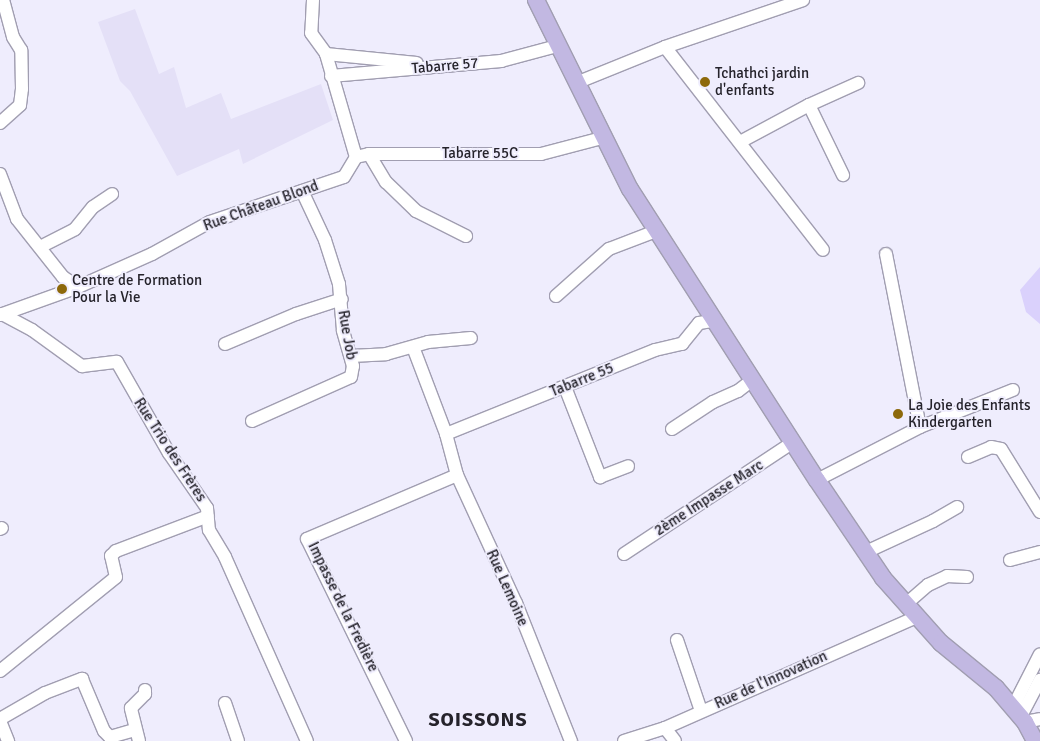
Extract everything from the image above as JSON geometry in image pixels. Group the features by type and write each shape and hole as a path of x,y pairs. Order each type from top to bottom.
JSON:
{"main road":[{"path":"536,0 602,138 656,231 712,321 817,480 866,552 906,604 941,643 996,688 1025,716 1035,741"}],"street":[{"path":"0,123 20,105 22,89 21,50 3,14 3,0"},
{"path":"313,0 311,33 326,54 331,76 362,156 416,211 466,236"},
{"path":"576,83 666,47 803,0"},
{"name":"Tabarre 57","path":"331,76 501,61 557,46"},
{"path":"666,47 823,250"},
{"path":"326,54 385,58 432,66"},
{"path":"740,142 810,105 858,83"},
{"path":"810,105 843,175"},
{"name":"Tabarre 55C","path":"362,156 541,154 602,138"},
{"name":"Rue Château Blond","path":"1,314 78,287 152,254 210,222 344,177 362,156"},
{"path":"0,174 17,219 63,277 78,287"},
{"name":"Rue Job","path":"252,421 351,377 351,356 343,330 342,299 325,240 302,191"},
{"path":"40,247 74,229 93,207 112,194"},
{"path":"556,296 608,249 656,231"},
{"path":"886,254 920,427"},
{"path":"225,344 296,314 342,299"},
{"name":"Rue Trio des Frères","path":"1,314 32,330 82,366 117,362 160,437 207,508 209,530 225,557 277,681 307,741"},
{"name":"Tabarre 55","path":"446,434 655,350 682,344 699,323 712,321"},
{"path":"351,356 386,354 428,342 471,338"},
{"name":"Rue Lemoine","path":"413,347 446,434 457,475 516,603 571,741"},
{"path":"672,429 713,402 738,391 752,380"},
{"path":"565,387 600,477 628,466"},
{"path":"817,480 920,427 1013,390"},
{"name":"2ème Impasse Marc","path":"624,554 793,442"},
{"path":"968,457 991,447 1001,449 1040,512"},
{"name":"Impasse de la Fredière","path":"406,741 307,539 457,475"},
{"path":"866,552 934,521 957,506"},
{"path":"0,671 116,577 110,556 116,551 208,516"},
{"path":"1010,560 1040,552"},
{"path":"906,604 928,584 947,576 967,577"},
{"name":"Rue de l'Innovation","path":"624,741 665,728 917,617"},
{"path":"677,640 701,711"},
{"path":"1025,716 1040,654"},
{"path":"8,741 0,720 45,693 82,679 104,731 110,737 137,736 131,708 146,694 145,690"},
{"path":"1025,716 1040,680"},
{"path":"225,702 238,741"},
{"path":"665,728 675,741"}],"shaded area":[{"path":"135,9 159,74 174,67 186,108 221,93 231,119 321,84 333,120 243,164 239,149 177,176 130,91 120,81 98,22"},
{"path":"1040,267 1040,324 1026,312 1020,290"}],"place":[{"name":"Tchathci jardin d'enfants","path":"705,82"},
{"name":"Centre de Formation Pour la Vie","path":"62,289"},
{"name":"La Joie des Enfants Kindergarten","path":"898,414"}],"district":[{"name":"SOISSONS","path":"478,719"}]}
